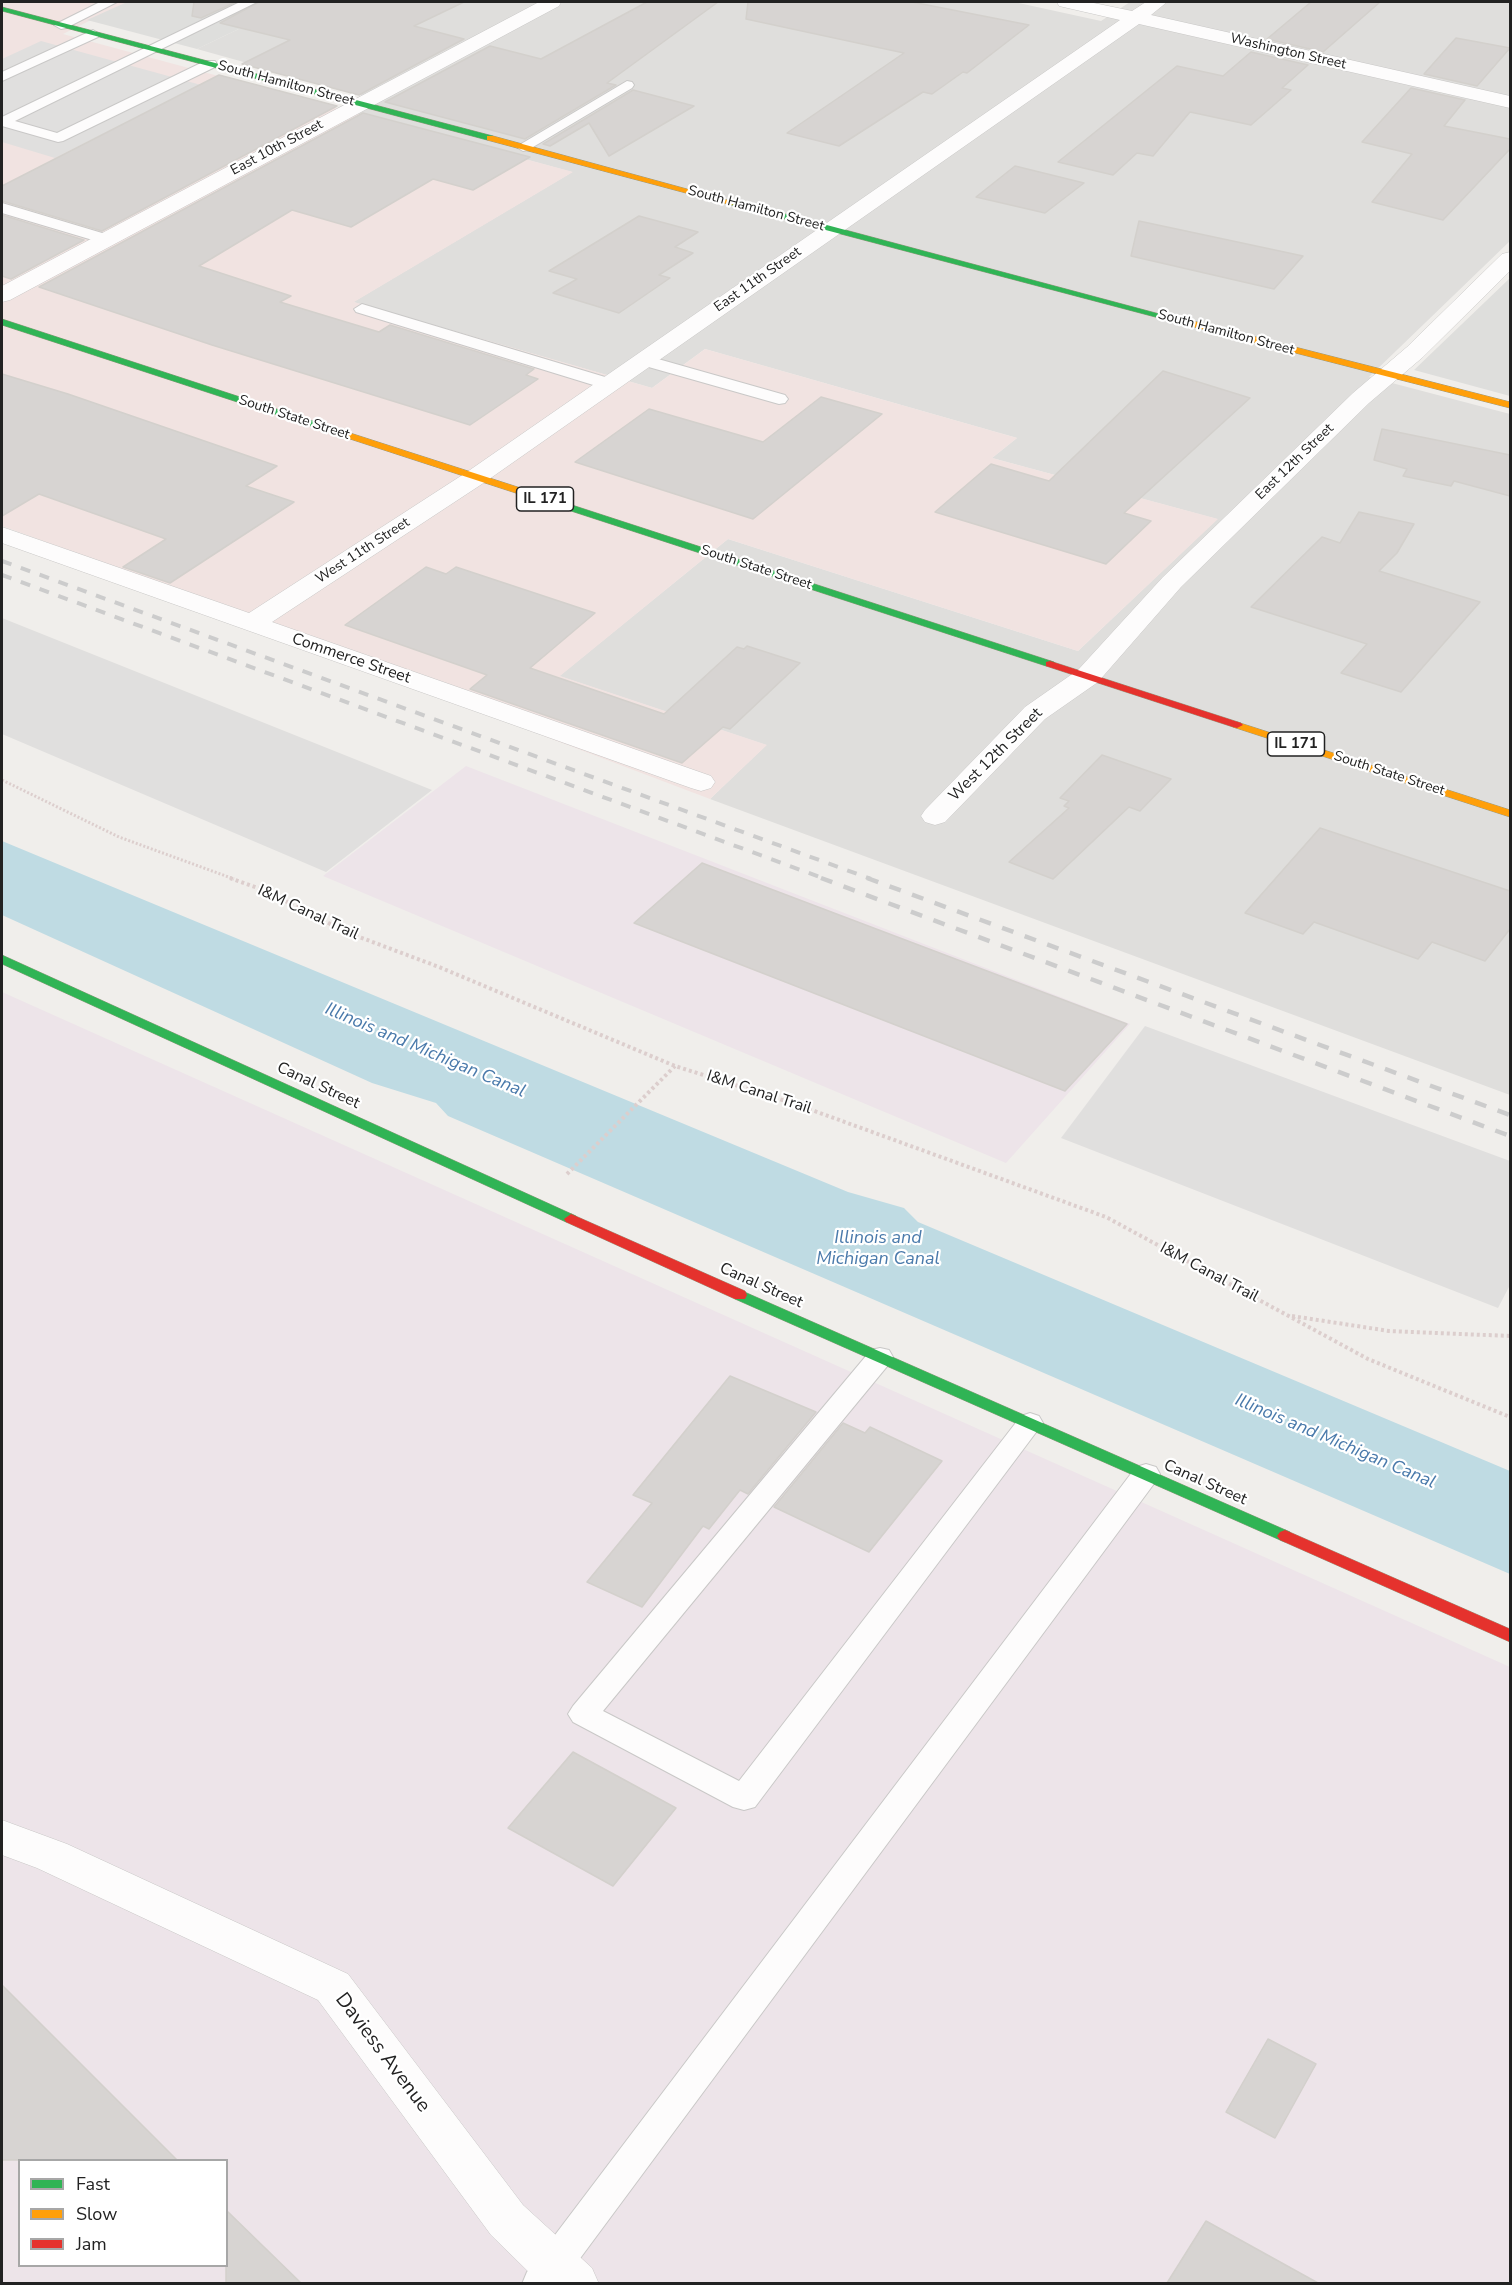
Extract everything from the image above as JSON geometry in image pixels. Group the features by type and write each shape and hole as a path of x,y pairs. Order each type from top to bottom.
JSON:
{"street":[{"name":"East 10th Street","path":"2,295 552,2"},
{"name":"Washington Street","path":"1066,2 1510,102"},
{"name":"East 11th Street","path":"476,477 1158,2"},
{"name":"South Hamilton Street","path":"2,9 1329,360 1510,405"},
{"name":"East 12th Street","path":"1088,676 1173,582 1361,398 1415,352 1510,259"},
{"name":"South State Street","path":"2,322 1510,814"},
{"name":"West 11th Street","path":"250,624 476,477"},
{"name":"Commerce Street","path":"2,535 701,782"},
{"name":"West 12th Street","path":"935,816 1035,712 1088,676"},
{"name":"Canal Street","path":"2,959 536,1204 1510,1636"},
{"name":"Daviess Avenue","path":"2,1838 52,1856 333,1987 507,2220 556,2277"}],"lane":[{"path":"61,25 110,2"},
{"path":"2,122 250,2"},
{"path":"2,76 93,34"},
{"path":"2,122 58,138 210,64"},
{"path":"523,147 627,85"},
{"path":"2,208 106,239"},
{"path":"362,309 609,384"},
{"path":"644,360 779,399"},
{"path":"880,1357 583,1714 744,1798 1030,1423"},
{"path":"556,2277 1146,1474"}],"path":[{"name":"I&M Canal Trail","path":"2,780 119,837 266,891 346,932 440,967 675,1066 798,1105 1106,1217 1368,1359 1510,1417"},
{"path":"536,1204 675,1066"},
{"path":"1288,1315 1389,1331 1510,1336"}],"shaded area":[{"path":"2,2 127,2 63,34 573,172 354,302 652,388 705,349 1017,438 992,458 1218,519 1078,651 728,539 560,676 767,745 710,799 499,719 510,712 2,526"},
{"path":"127,2 295,2 197,49 87,20"},
{"path":"295,2 1014,2 1101,21 1130,2 1510,2 1510,241 1369,377 1510,414 1510,1095 710,799 766,745 559,676 728,539 1078,651 1217,519 992,458 1017,438 705,349 652,388 353,302 572,172 337,108 362,95 197,49"},
{"path":"41,41 201,85 55,158 2,142 2,59"},
{"path":"1510,278 1510,396 1414,370"},
{"path":"2,618 432,790 326,872 2,734"},
{"path":"466,766 1130,1024 1006,1163 323,876"},
{"path":"2,992 1510,1667 1510,2283 2,2284"},
{"path":"1145,1026 1510,1161 1510,1285 1498,1308 1061,1138"}],"water":[{"name":"Illinois and Michigan Canal","path":"2,841 848,1192 904,1208 918,1222 1510,1471 1510,1574 448,1116 436,1103 372,1083 2,915"}],"building":[{"path":"194,2 236,2 201,18 192,16"},
{"path":"259,2 464,2 414,26 464,39 359,95 242,64 290,40 220,23"},
{"path":"647,2 718,2 607,83 616,85 525,139 385,102 490,46 541,59"},
{"path":"748,2 912,2 1029,25 967,73 963,72 932,94 923,92 839,146 787,133 904,53 746,19"},
{"path":"1311,2 1380,2 1323,52 1267,39"},
{"path":"1456,38 1510,48 1477,86 1424,74"},
{"path":"1251,52 1308,65 1282,88 1291,90 1251,125 1190,112 1153,156 1137,153 1113,175 1058,162 1177,66 1223,76"},
{"path":"219,75 337,106 102,231 2,201 2,186"},
{"path":"1411,88 1465,100 1444,126 1510,139 1510,149 1443,220 1372,202 1412,154 1362,142"},
{"path":"633,90 694,106 609,156 589,123 550,146 543,144"},
{"path":"363,113 530,157 473,190 433,179 351,227 292,210 199,266 291,296 280,302 379,332 390,325 534,369 526,375 538,379 470,425 212,345 39,287"},
{"path":"1015,166 1084,183 1045,213 976,197"},
{"path":"2,215 84,240 11,279 2,276"},
{"path":"639,216 698,232 675,247 693,253 659,275 670,278 619,313 553,293 577,279 549,271"},
{"path":"1139,221 1303,256 1274,289 1131,256"},
{"path":"1163,371 1250,398 1124,513 1151,521 1106,564 935,512 991,464 1049,481"},
{"path":"2,374 68,394 277,466 246,486 294,502 170,583 123,567 166,539 39,494 2,516"},
{"path":"821,397 882,414 753,519 575,462 649,409 763,442"},
{"path":"1382,429 1510,455 1510,496 1454,481 1451,486 1403,476 1407,469 1374,460"},
{"path":"1359,512 1414,524 1397,553 1379,571 1480,602 1401,692 1341,673 1367,644 1251,607 1322,537 1340,543"},
{"path":"426,567 446,574 456,567 595,613 530,668 664,714 737,647 744,649 747,646 800,663 730,729 723,727 682,763 470,689 487,675 345,625"},
{"path":"1102,755 1171,779 1140,811 1129,807 1053,879 1009,862 1069,808 1064,806 1069,801 1060,798"},
{"path":"1320,828 1510,891 1510,929 1485,961 1432,942 1418,959 1314,922 1303,934 1245,913"},
{"path":"702,863 1127,1024 1065,1091 634,923"},
{"path":"730,1376 816,1412 748,1494 740,1490 709,1529 703,1526 642,1607 587,1582 652,1503 633,1495"},
{"path":"843,1423 865,1433 870,1427 942,1461 869,1552 774,1507"},
{"path":"573,1752 676,1808 613,1886 508,1828"},
{"path":"2,1985 176,2159 2,2160"},
{"path":"1268,2039 1316,2064 1275,2138 1226,2112"},
{"path":"228,2212 301,2283 226,2283"},
{"path":"1206,2221 1318,2283 1167,2283"}],"railway":[{"path":"2,561 871,879"},
{"path":"2,575 825,879"},
{"path":"821,878 1510,1136"},
{"path":"867,878 1510,1115"}],"traffic: fast":[{"path":"2,9 490,138"},
{"path":"734,203 1162,316"},
{"path":"2,322 347,435"},
{"path":"529,494 1050,664"},
{"path":"2,959 571,1219"},
{"path":"740,1295 1285,1536"}],"traffic: slow":[{"path":"490,138 734,203"},
{"path":"1162,316 1510,405"},
{"path":"347,435 529,494"},
{"path":"1237,725 1510,814"}],"traffic: jam":[{"path":"1050,664 1237,725"},
{"path":"571,1219 740,1295"},
{"path":"1285,1536 1510,1636"}]}
